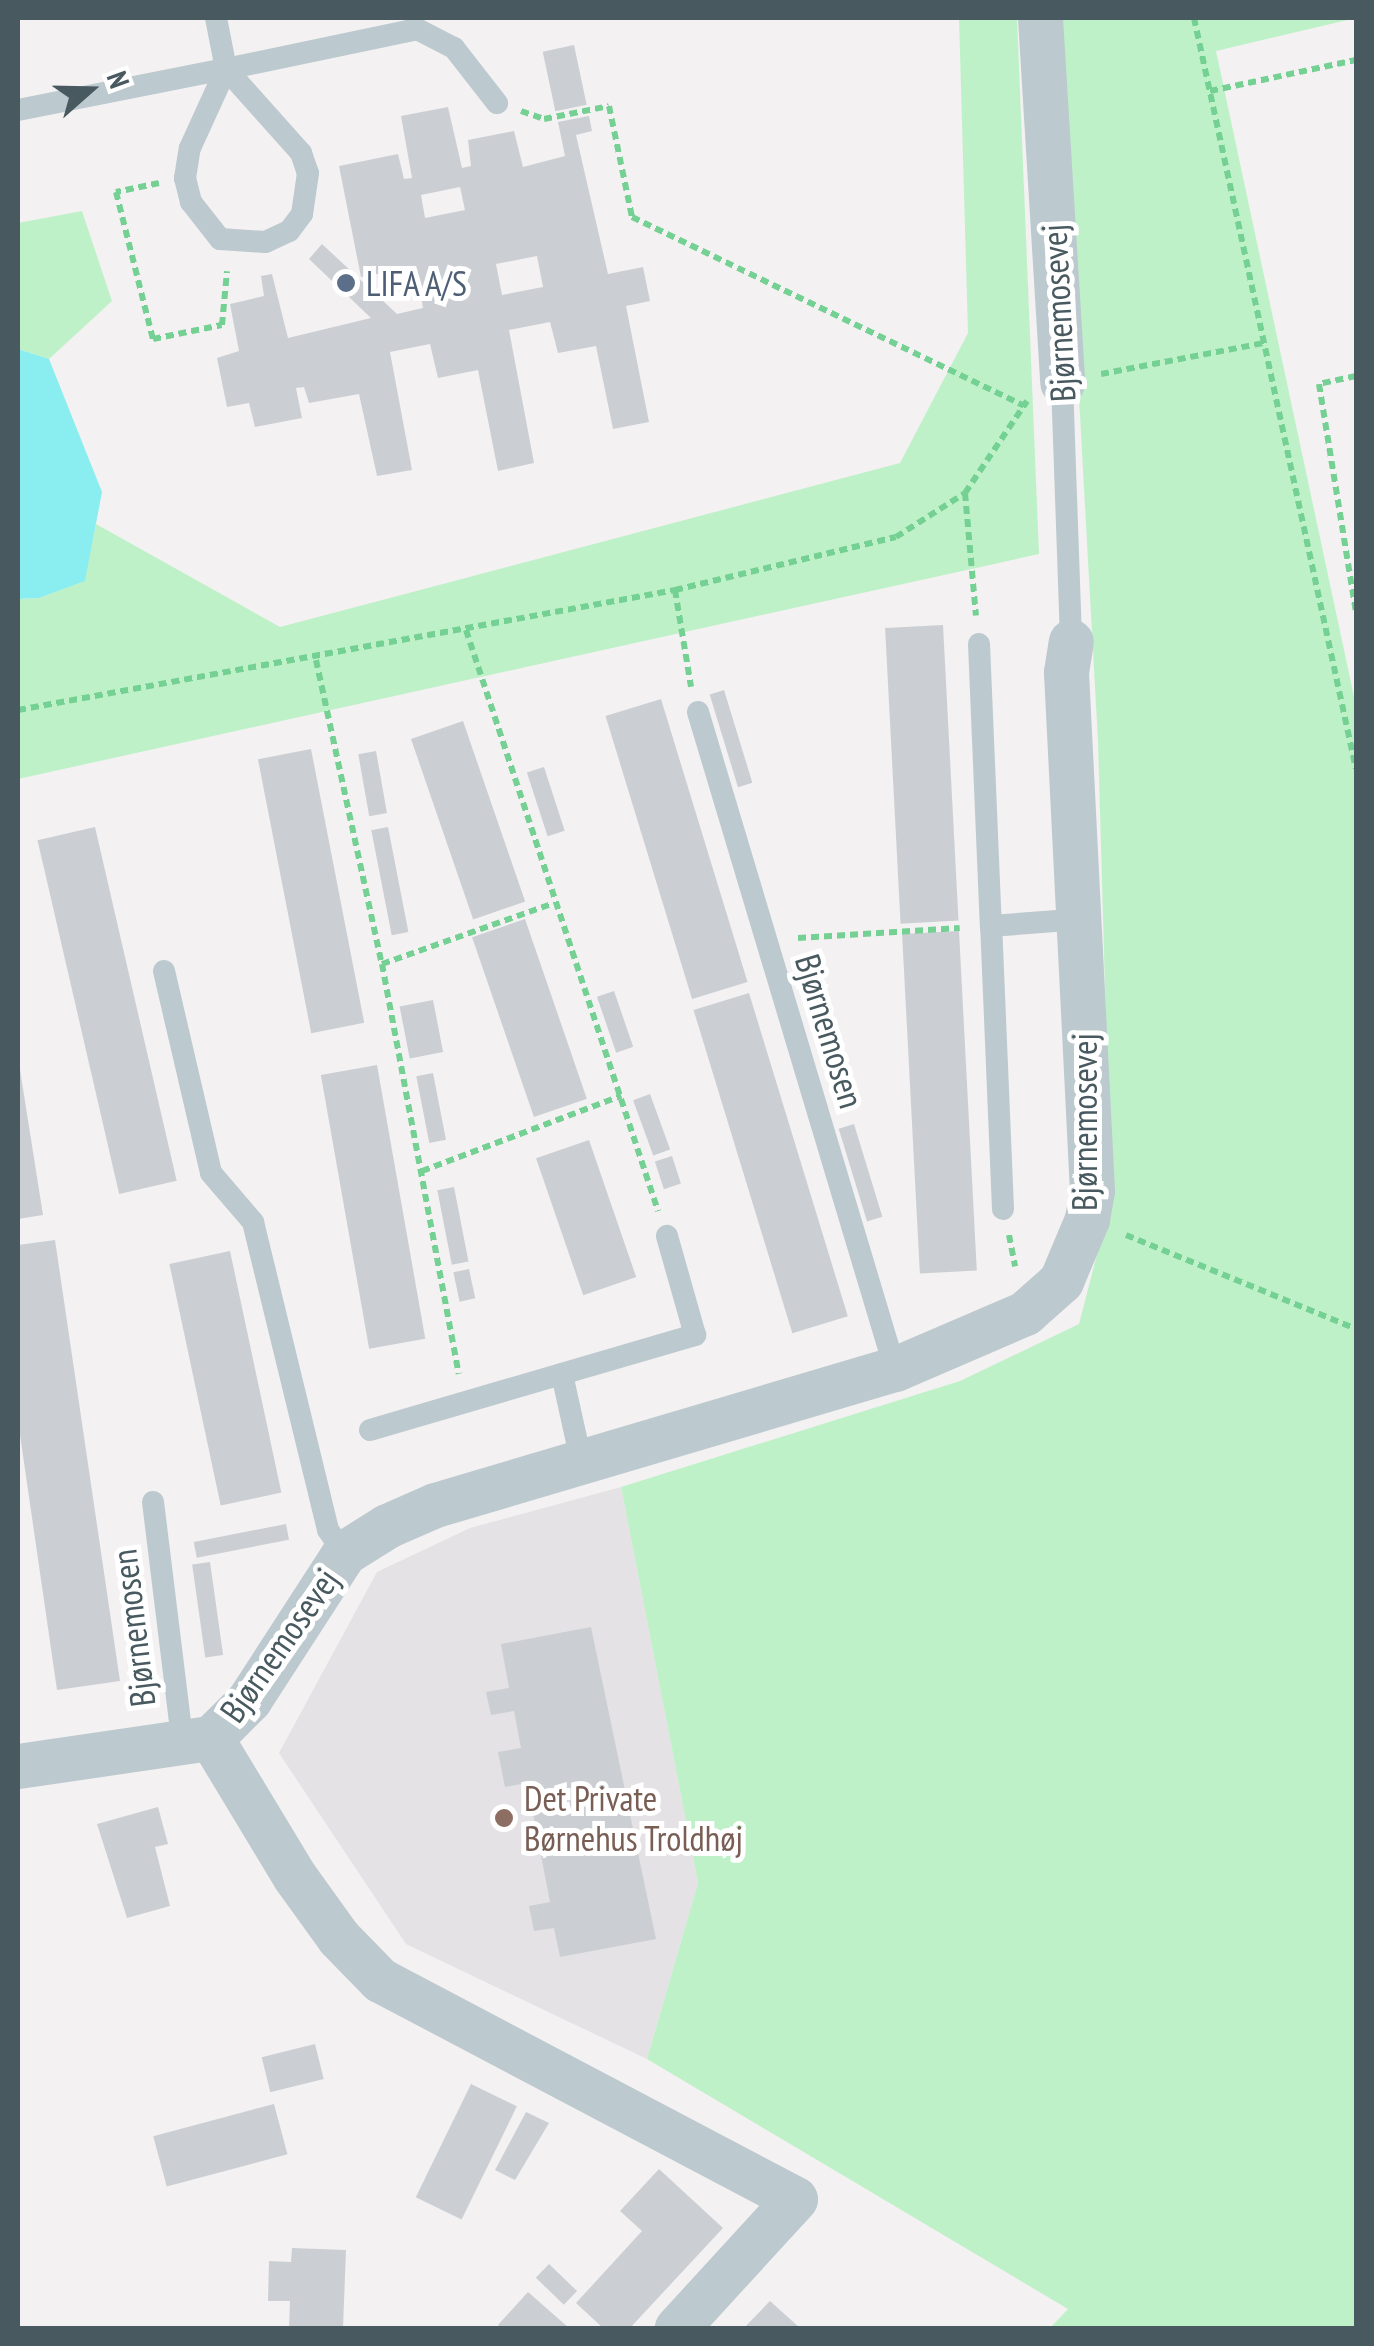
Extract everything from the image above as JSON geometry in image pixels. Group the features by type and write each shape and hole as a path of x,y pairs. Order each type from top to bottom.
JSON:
{"street":[{"name":"Bjørnemosevej","path":"1040,18 1062,382"},
{"name":"Bjørnemosevej","path":"18,1766 197,1742 248,1700 344,1553 435,1506 895,1369 1025,1313 1061,1280 1088,1219 1080,919 1066,672 1070,642"},
{"name":"Bjørnemosevej","path":"197,1742 339,1938 380,1980 795,2198 678,2328"}],"lane":[{"path":"216,18 226,68 301,153 308,173 309,194 289,231 241,245 220,239 204,223 185,178 190,148 226,68"},
{"path":"18,110 417,28 454,48 498,103"},
{"name":"Bjørnemosevej","path":"1062,382 1070,642"},
{"path":"979,644 1003,1209"},
{"name":"Bjørnemosen","path":"698,712 895,1369"},
{"path":"991,926 1080,919"},
{"path":"164,970 211,1174 253,1222 328,1530 344,1553"},
{"path":"370,1430 695,1336 666,1236"},
{"path":"562,1374 582,1465"},
{"name":"Bjørnemosen","path":"154,1502 197,1742"}],"path":[{"path":"1194,18 1356,769"},
{"path":"1210,91 1356,60"},
{"path":"498,103 544,119 609,106 632,217 1024,406"},
{"path":"185,178 116,192 153,339 222,326 221,280 241,245"},
{"path":"18,710 316,660 674,590 896,537 965,493 1038,386 1264,343"},
{"path":"1356,376 1320,384 1356,612"},
{"path":"965,493 979,644"},
{"path":"674,590 698,712"},
{"path":"466,630 666,1236"},
{"path":"316,660 382,964 464,1403"},
{"path":"382,964 554,903"},
{"path":"767,942 991,926"},
{"path":"422,1172 621,1096"},
{"path":"1003,1209 1025,1313"},
{"path":"1088,1219 1356,1329"}],"shaded area":[{"name":"Det Private Børnehus Troldhøj","path":"621,1487 698,1883 647,2059 406,1944 279,1753 377,1572 470,1528"}],"green space":[{"path":"959,18 1017,18 1039,554 18,779 18,599 39,598 84,581 96,524 280,627 900,463 968,333"},
{"path":"1058,18 1356,18 1216,51 1356,706 1356,2328 1050,2328 1068,2309 647,2059 698,1883 621,1487 960,1381 1079,1324 1111,1200 1098,741"},
{"path":"82,211 112,301 49,359 18,349 18,223"}],"water":[{"path":"18,349 49,359 102,492 85,581 39,598 18,599"}],"building":[{"path":"574,45 587,105 555,111 543,52"},
{"path":"448,107 462,168 471,166 468,140 514,131 523,167 565,156 558,122 589,116 592,131 576,135 608,274 643,267 650,301 626,306 649,422 613,429 596,346 558,353 550,322 509,330 534,463 498,471 478,370 438,378 430,344 390,352 412,470 377,476 359,394 309,403 304,387 296,388 302,418 255,427 249,403 227,407 217,358 239,351 230,304 264,296 261,276 272,274 288,338 371,318 309,259 322,244 397,314 423,308 416,267 361,277 339,166 398,154 404,179 412,178 401,116","holes":["460,187 465,210 425,218 421,195","537,256 543,287 502,295 496,264"]},
{"path":"943,625 958,921 901,924 885,628"},
{"path":"724,690 752,783 738,787 710,694"},
{"path":"661,699 748,982 692,999 606,716"},
{"path":"463,721 525,902 473,920 411,739"},
{"path":"311,749 364,1023 311,1033 258,759"},
{"path":"376,751 387,813 369,816 358,754"},
{"path":"544,767 565,831 548,836 527,773"},
{"path":"95,827 177,1181 119,1194 38,840"},
{"path":"388,827 408,932 392,935 371,830"},
{"path":"525,919 587,1099 534,1117 472,937"},
{"path":"959,931 977,1271 920,1274 902,934"},
{"path":"614,991 633,1047 616,1053 597,997"},
{"path":"749,993 848,1316 792,1333 694,1010"},
{"path":"433,1000 443,1052 410,1059 400,1006"},
{"path":"18,1057 43,1215 18,1219"},
{"path":"377,1065 425,1339 369,1349 321,1075"},
{"path":"433,1073 446,1140 429,1143 416,1076"},
{"path":"650,1094 670,1149 653,1156 633,1100"},
{"path":"854,1124 882,1217 867,1221 839,1129"},
{"path":"589,1140 636,1277 583,1295 536,1158"},
{"path":"672,1156 681,1184 664,1189 655,1162"},
{"path":"454,1187 469,1262 452,1265 437,1190"},
{"path":"55,1240 120,1681 57,1690 18,1421 18,1245"},
{"path":"230,1251 281,1493 221,1505 169,1264"},
{"path":"469,1269 475,1298 460,1302 453,1272"},
{"path":"286,1524 289,1540 197,1558 194,1542"},
{"path":"210,1562 223,1655 205,1658 192,1565"},
{"path":"591,1627 656,1939 560,1957 554,1928 534,1931 529,1906 550,1902 527,1783 505,1787 498,1752 521,1748 514,1711 491,1715 486,1692 509,1688 501,1644"},
{"path":"158,1807 168,1844 155,1847 170,1906 127,1918 97,1824"},
{"path":"315,2044 324,2079 270,2092 262,2057"},
{"path":"471,2084 517,2106 462,2220 416,2197"},
{"path":"274,2104 287,2154 167,2187 153,2136"},
{"path":"526,2112 549,2123 515,2180 495,2170"},
{"path":"659,2169 723,2228 630,2328 603,2328 576,2303 642,2231 620,2211"},
{"path":"292,2248 346,2250 343,2328 289,2328 290,2301 268,2301 269,2261 291,2262"},
{"path":"549,2264 577,2291 564,2305 536,2278"},
{"path":"528,2292 569,2328 498,2325"},
{"path":"770,2301 800,2328 744,2328"}],"place":[{"name":"LIFA A/S","path":"346,283"},
{"name":"Det Private Børnehus Troldhøj","path":"504,1818"}]}
